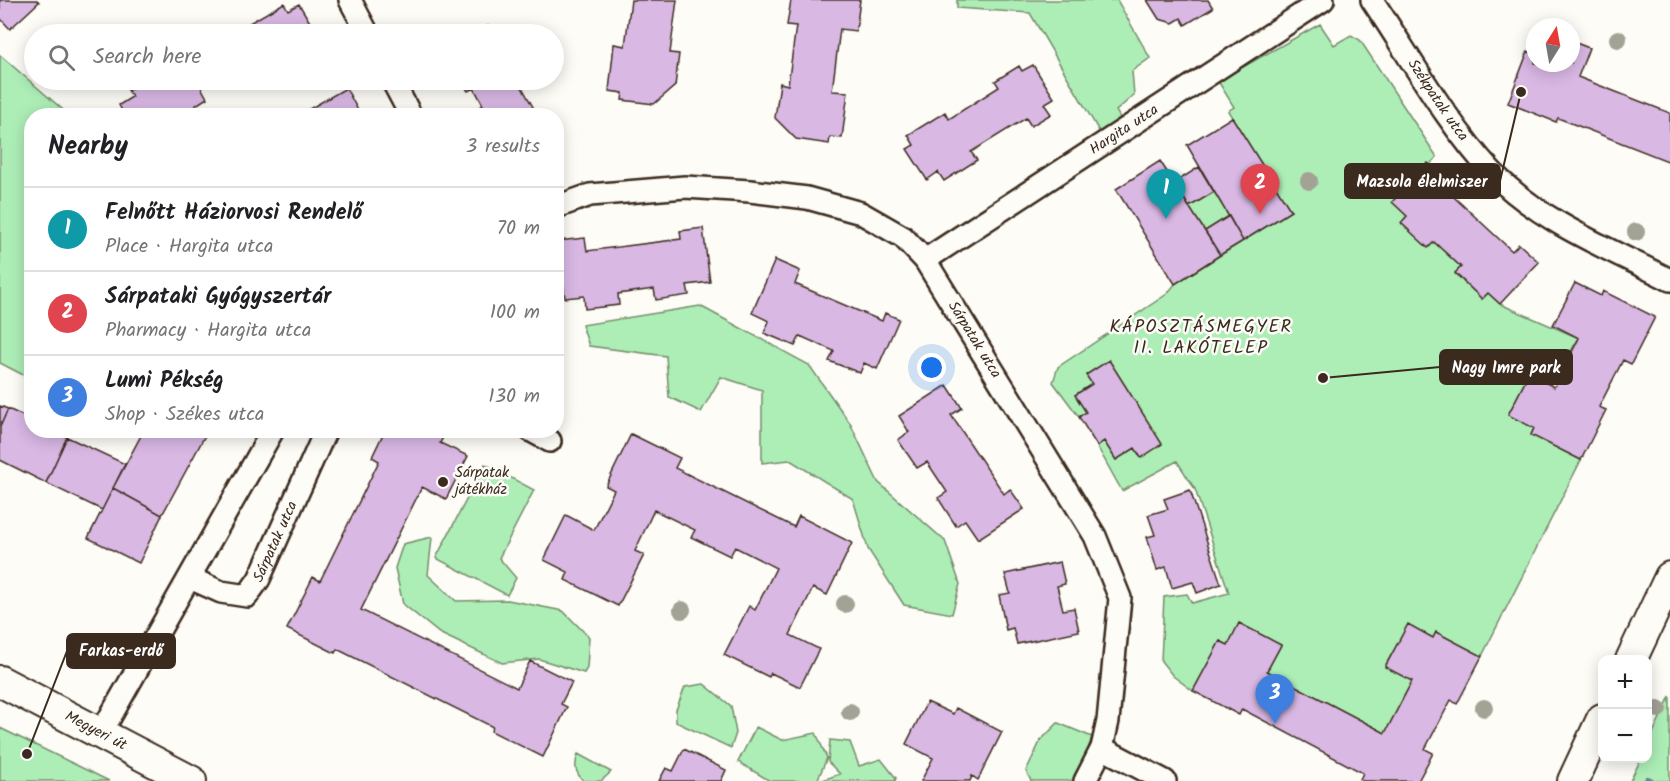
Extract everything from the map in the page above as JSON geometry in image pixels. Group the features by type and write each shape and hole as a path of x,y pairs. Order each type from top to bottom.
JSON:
{"main road":[{"path":"1633,655 1670,577"},
{"name":"Megyeri út","path":"0,681 191,781"},
{"path":"1573,781 1598,728"}],"street":[{"path":"350,0 363,24"},
{"name":"Hargita utca","path":"925,260 1323,0"},
{"name":"Székpatak utca","path":"1372,0 1469,144 1493,173 1530,204 1558,222 1670,280"},
{"path":"397,90 407,108"},
{"name":"Sárpatak utca","path":"564,204 590,195 685,187 750,191 807,198 861,213 903,237 925,260 1090,528 1120,598 1108,721 1102,748 1085,781"},
{"path":"101,733 269,438"},
{"name":"Sárpatak utca","path":"190,578 221,592 247,596 259,579 322,438"},
{"path":"545,438 550,441"},
{"path":"1102,748 1165,781"}],"green space":[{"path":"957,0 1117,0 1150,58 1132,71 1134,95 1116,111 1124,124 1103,138 1030,13 957,8"},
{"path":"1320,24 1334,45 1351,35 1360,40 1437,157 1393,202 1407,216 1401,223 1428,247 1434,242 1461,267 1455,274 1482,299 1488,293 1500,304 1579,338 1550,385 1529,374 1508,415 1534,428 1531,435 1581,460 1482,656 1436,632 1433,638 1408,625 1385,666 1412,681 1385,733 1267,671 1281,645 1239,624 1228,645 1220,641 1193,691 1173,676 1161,661 1164,597 1187,594 1192,603 1229,593 1195,489 1177,461 1122,491 1097,446 1104,441 1116,460 1135,448 1141,457 1109,361 1086,375 1092,384 1075,395 1086,412 1079,417 1053,382 1058,367 1167,294 1175,284 1291,211 1228,111 1234,107 1218,81"},
{"path":"0,55 24,76 24,90 40,90 61,108 24,108 24,375 0,363"},
{"path":"1214,192 1229,216 1205,231 1189,207"},
{"path":"700,306 809,365 850,423 878,482 945,541 960,584 952,614 904,605 868,549 853,499 790,460 762,463 762,390 721,377 701,412 669,397 666,356 589,346 582,325"},
{"path":"485,464 534,490 499,558 516,578 507,595 436,558"},
{"path":"432,537 428,575 456,601 508,600 563,611 589,637 587,668 584,673 539,659 502,663 439,633 403,604 395,568 403,544"},
{"path":"704,684 731,706 736,733 731,748 676,722 676,710 685,687"},
{"path":"1670,696 1670,781 1630,781 1639,763 1652,763 1652,735"},
{"path":"1058,723 1092,737 1080,775 1075,781 1031,781 1026,771 1041,740"},
{"path":"756,727 782,740 816,733 827,758 817,781 770,781 738,762"},
{"path":"0,728 109,781 0,781"},
{"path":"830,740 850,742 859,766 881,759 896,778 895,781 820,781 840,774 828,762"},
{"path":"578,754 611,772 601,781 584,781 576,769"}],"building":[{"path":"0,0 37,0 39,2 10,29 0,18"},
{"path":"631,0 677,0 670,53 679,54 675,86 654,104 622,100 623,93 609,91 614,44 625,46"},
{"path":"791,0 860,0 856,31 840,29 832,91 848,92 842,138 830,137 829,144 796,139 775,118 780,83 788,85 796,26 787,25"},
{"path":"1147,0 1208,0 1213,8 1185,25 1181,18 1173,23 1159,19"},
{"path":"284,3 288,10 299,4 311,24 248,24"},
{"path":"1580,44 1589,48 1580,72"},
{"path":"1526,56 1526,72 1580,72 1578,77 1670,113 1670,162 1558,118 1556,122 1508,103"},
{"path":"1033,65 1054,98 1044,104 1051,114 1031,126 1026,118 971,152 977,160 944,181 938,172 927,180 907,149 914,145 908,135 945,112 949,119 999,87 995,81 1019,66 1022,71"},
{"path":"128,90 203,90 207,98 196,105 198,108 121,108 119,105 132,97"},
{"path":"342,90 347,90 357,108 311,108"},
{"path":"475,90 524,90 534,108 478,108 483,105"},
{"path":"1232,117 1291,211 1243,241 1187,145"},
{"path":"1160,161 1220,255 1175,284 1116,189"},
{"path":"1428,163 1447,180 1442,186 1512,251 1519,244 1539,262 1500,304 1488,293 1482,299 1455,273 1461,267 1434,242 1428,248 1401,223 1407,216 1392,202"},
{"path":"1199,167 1214,192 1189,207 1174,183"},
{"path":"1229,216 1243,241 1220,255 1205,231"},
{"path":"703,228 710,282 687,285 689,295 656,300 654,289 618,294 619,305 585,309 584,296 565,298 564,240 585,238 587,251 681,239 680,231"},
{"path":"775,260 800,271 795,284 882,321 885,313 899,319 877,369 864,363 860,373 829,361 834,351 800,336 795,346 764,333 769,321 752,313"},
{"path":"1575,283 1601,296 1603,291 1655,317 1631,364 1623,360 1599,407 1606,410 1581,460 1531,435 1534,428 1508,415 1529,374 1554,387 1579,338 1553,325"},
{"path":"1109,360 1162,444 1141,458 1135,448 1116,460 1104,441 1097,446 1079,417 1086,412 1075,395 1092,384 1086,375"},
{"path":"947,385 962,408 951,415 1004,494 1010,489 1024,509 978,539 965,520 956,526 938,498 947,492 927,462 917,468 898,440 909,432 899,416"},
{"path":"0,406 8,409 0,427"},
{"path":"8,409 24,416 24,438 67,438 46,483 0,460 0,427"},
{"path":"631,434 680,458 675,468 794,527 799,516 852,543 827,595 813,588 790,635 819,649 800,687 771,673 769,677 724,655 749,606 755,610 776,568 735,547 730,556 691,537 695,530 654,510 635,551 644,555 618,606 565,580 568,572 544,560 566,515 594,530 614,490 606,486"},
{"path":"67,438 125,464 102,510 46,483"},
{"path":"140,438 204,438 162,515 113,488"},
{"path":"381,438 443,438 440,443 468,456 446,499 422,487 361,610 517,688 530,661 572,682 561,704 567,707 543,757 491,731 493,727 337,649 335,653 287,629 313,577 320,581 379,461 372,457"},
{"path":"113,488 162,515 139,563 88,538"},
{"path":"1190,490 1221,584 1197,593 1193,582 1172,588 1166,567 1157,570 1147,537 1155,535 1148,515 1168,509 1164,499"},
{"path":"1060,562 1065,584 1057,586 1063,610 1074,608 1079,631 1017,644 1013,628 1006,630 999,595 1010,593 1005,574"},
{"path":"1239,623 1281,645 1267,671 1385,733 1412,681 1385,667 1408,624 1433,638 1436,632 1482,656 1457,704 1451,700 1425,749 1433,753 1418,781 1363,781 1360,779 1363,773 1242,709 1239,715 1193,691 1220,641 1228,645"},
{"path":"927,702 953,714 956,708 1002,732 978,780 972,776 970,781 921,781 933,758 906,744"},
{"path":"684,749 726,770 721,781 659,781 666,768 673,771"}],"place":[{"name":"Mazsola élelmiszer","path":"1521,92"},
{"name":"Sárpataki Gyógyszertár","path":"1260,214"},
{"name":"Felnőtt Háziorvosi Rendelő","path":"1166,219"},
{"name":"Nagy Imre park","path":"1323,378"},
{"name":"Sárpatak játékház","path":"443,482"},
{"name":"Lumi Pékség","path":"1275,724"},
{"name":"Farkas-erdő","path":"27,754"}],"district":[{"name":"KÁPOSZTÁSMEGYER II. LAKÓTELEP","path":"1201,337"}]}
